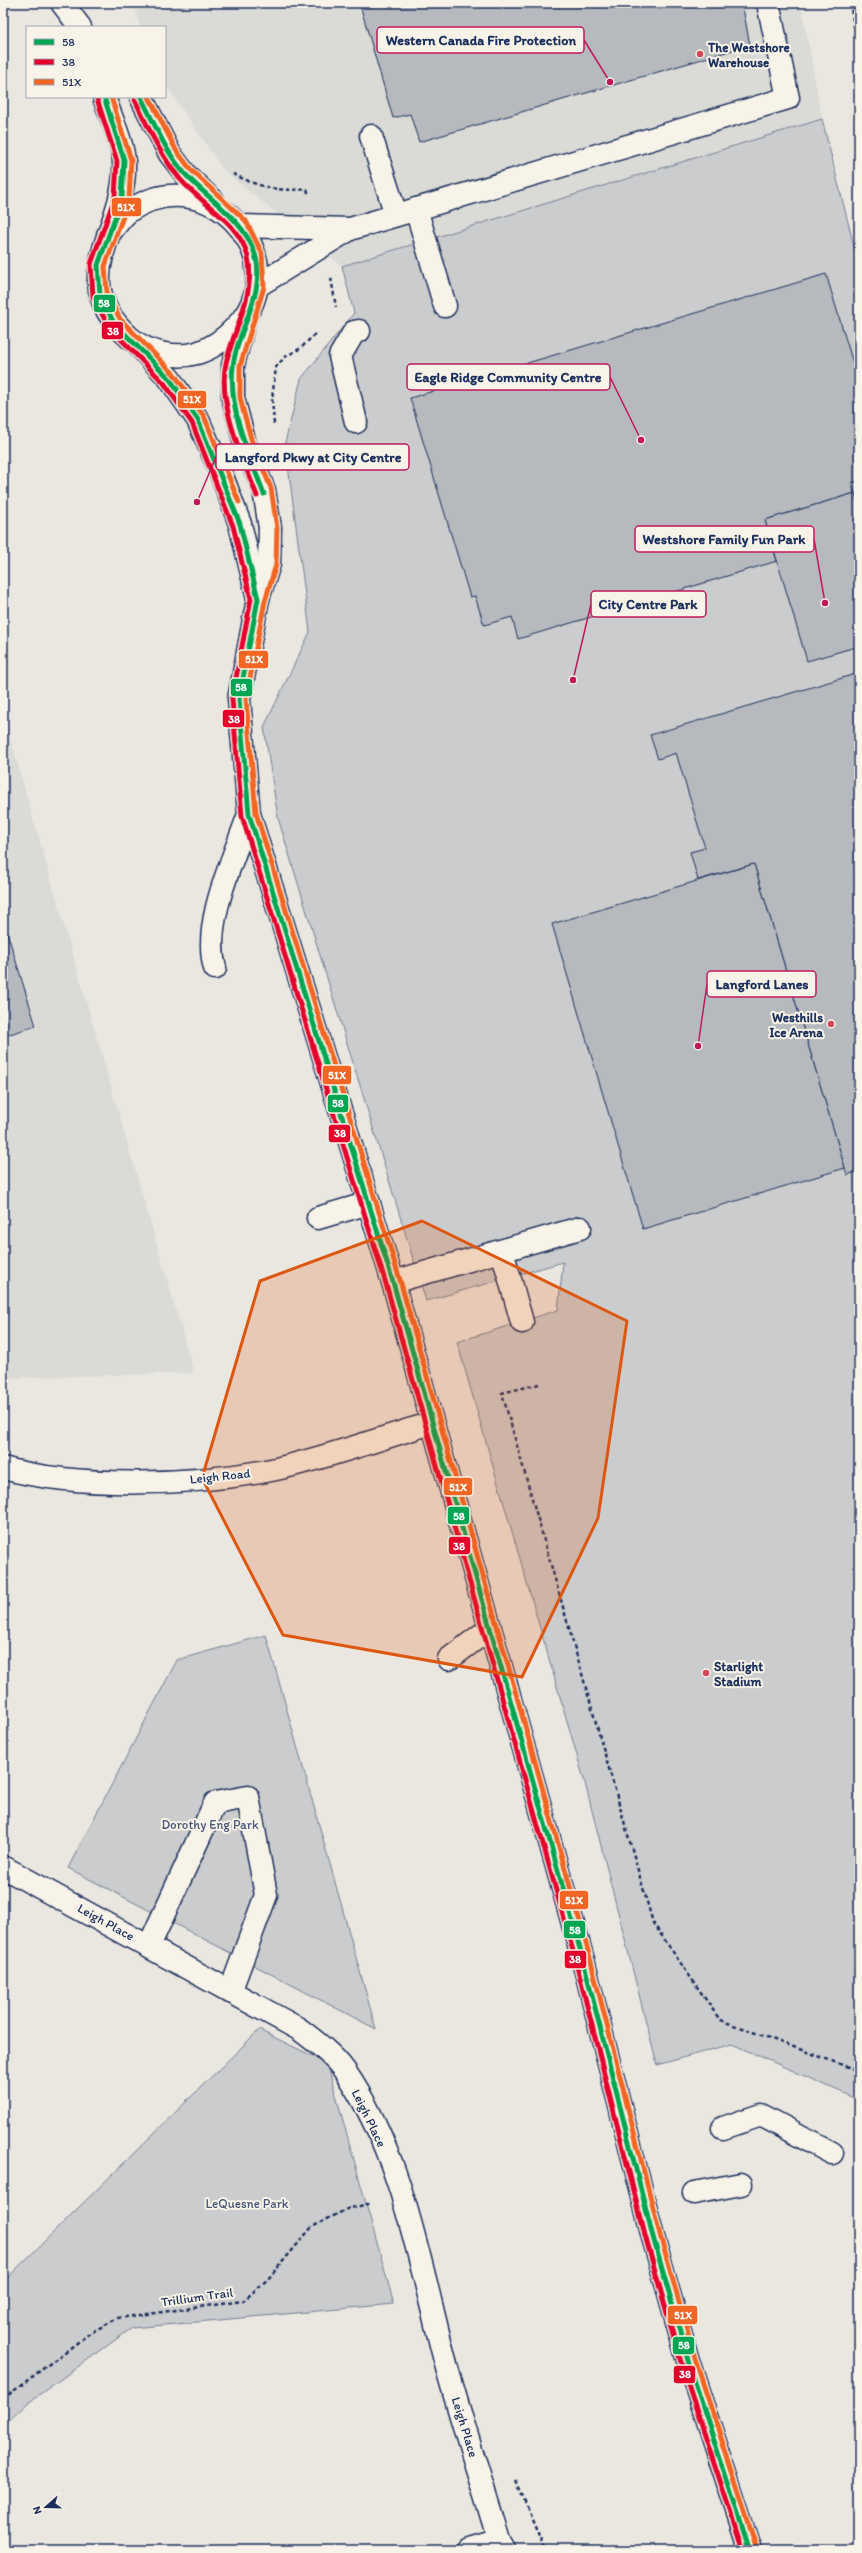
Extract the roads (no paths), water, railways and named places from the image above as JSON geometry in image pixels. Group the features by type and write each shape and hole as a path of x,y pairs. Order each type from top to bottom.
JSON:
{"main road":[{"path":"62,3 78,26"},
{"path":"257,286 350,229 788,98 768,3"},
{"path":"104,98 124,160 122,198 98,264 100,295 114,323 137,344 169,378 198,420 219,468 240,524 258,599"},
{"path":"142,98 170,154 186,175 241,226 255,255 257,286 246,316 233,365 233,398 245,444 264,490 270,528 270,564 258,599 239,699 249,814 393,1282 489,1629 582,1956 653,2238 687,2356 750,2550"},
{"path":"371,136 406,212 445,306"},
{"path":"108,235 129,212 156,198 188,196 218,206"},
{"path":"241,226 350,229"},
{"path":"137,344 166,355 197,353 225,339 246,316"},
{"path":"356,422 340,356 354,332 359,331"},
{"path":"215,968 210,952 213,922 249,814"},
{"path":"318,1218 369,1203"},
{"path":"393,1282 580,1228"},
{"path":"502,1251 522,1322"},
{"name":"Leigh Road","path":"3,1468 31,1475 98,1482 230,1476 282,1467 432,1423"},
{"path":"449,1659 489,1629"},
{"path":"148,1946 215,1803 248,1797 266,1895 230,1992"},
{"name":"Leigh Place","path":"3,1867 299,2030 322,2047 343,2069 362,2100 380,2137 402,2195 448,2368 501,2546"},
{"path":"723,2128 761,2115 832,2153"},
{"path":"694,2193 741,2184"},
{"path":"468,2550 501,2546"}],"place":[{"name":"The Westshore Warehouse","path":"700,54"},
{"name":"Western Canada Fire Protection","path":"610,82"},
{"name":"Eagle Ridge Community Centre","path":"641,440"},
{"name":"Langford Pkwy at City Centre","path":"197,502"},
{"name":"Westshore Family Fun Park","path":"825,603"},
{"name":"City Centre Park","path":"573,680"},
{"name":"Westhills Ice Arena","path":"831,1024"},
{"name":"Langford Lanes","path":"698,1046"},
{"name":"Starlight Stadium","path":"706,1673"}],"park label":[{"name":"Dorothy Eng Park","path":"210,1824"},
{"name":"LeQuesne Park","path":"247,2203"}]}
